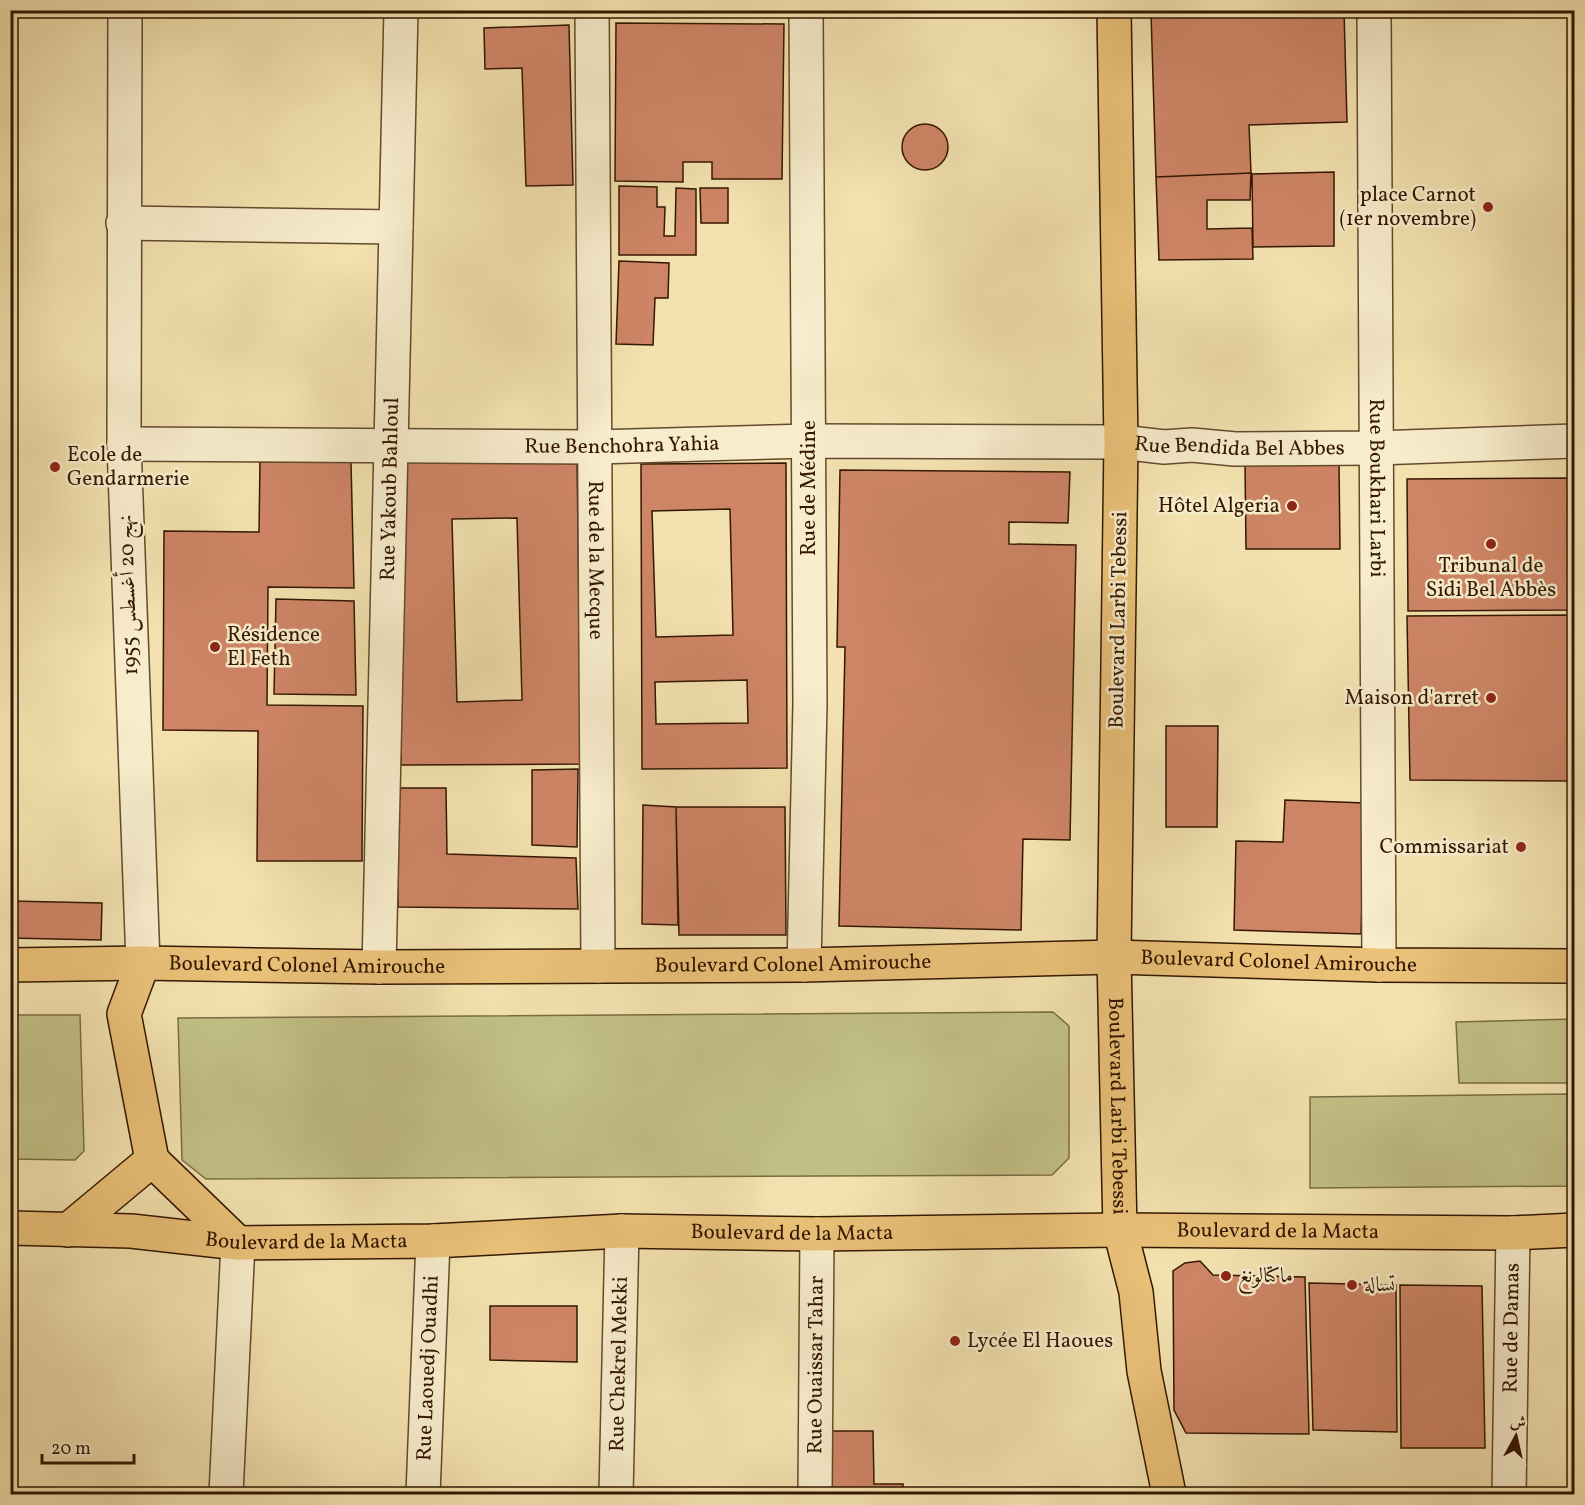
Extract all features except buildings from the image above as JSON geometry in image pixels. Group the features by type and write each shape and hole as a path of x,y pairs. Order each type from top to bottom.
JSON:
{"main road":[{"name":"Boulevard Larbi Tebessi","path":"1114,10 1121,442 1114,957 1120,1230 1136,1292 1146,1382 1169,1494"},
{"name":"Boulevard Colonel Amirouche","path":"10,965 143,963 379,967 804,965 1114,957 1379,965 1575,966"},
{"path":"143,963 124,1014 152,1160 238,1243"},
{"path":"68,1230 152,1160"},
{"name":"Boulevard de la Macta","path":"10,1228 131,1232 238,1243 433,1241 622,1231 817,1234 1120,1230 1513,1233 1575,1230"}],"street":[{"name":"نهج 20 أغسطس 1955","path":"125,10 124,444 143,963"},
{"name":"Rue Yakoub Bahloul","path":"379,967 400,10"},
{"name":"Rue de la Mecque","path":"591,10 596,447 598,966"},
{"name":"Rue de Médine","path":"804,965 810,704 806,10"},
{"name":"Rue Boukhari Larbi","path":"1374,10 1379,965"},
{"path":"123,224 396,227"},
{"name":"Rue Benchohra Yahia","path":"124,444 596,447 809,441 1121,442"},
{"name":"Rue Bendida Bel Abbes","path":"1121,442 1164,447 1192,445 1235,449 1377,448 1575,441"},
{"name":"Rue Chekrel Mekki","path":"616,1494 622,1231"},
{"name":"Rue de Damas","path":"1509,1494 1513,1233"},
{"name":"Rue Ouaissar Tahar","path":"815,1494 817,1234"},
{"name":"Rue Laouedj Ouadhi","path":"423,1494 433,1241"},
{"path":"226,1494 238,1243"}],"shaded area":[{"path":"1053,1012 1069,1026 1069,1158 1052,1175 206,1179 182,1160 178,1018"},
{"path":"11,1015 80,1015 84,1151 75,1160 11,1159"},
{"path":"1574,1019 1574,1083 1459,1083 1456,1022"},
{"path":"1574,1094 1574,1186 1310,1188 1310,1097"}],"place":[{"name":"place Carnot (1er novembre)","path":"1488,207"},
{"name":"Ecole de Gendarmerie","path":"55,467"},
{"name":"Hôtel Algeria","path":"1292,506"},
{"name":"Tribunal de Sidi Bel Abbès","path":"1491,544"},
{"name":"Résidence El Feth","path":"215,647"},
{"name":"Maison d'arret","path":"1491,698"},
{"name":"Commissariat","path":"1521,847"},
{"name":"ماكتالونغ","path":"1226,1276"},
{"name":"تسالة","path":"1352,1285"},
{"name":"Lycée El Haoues","path":"955,1341"}]}
